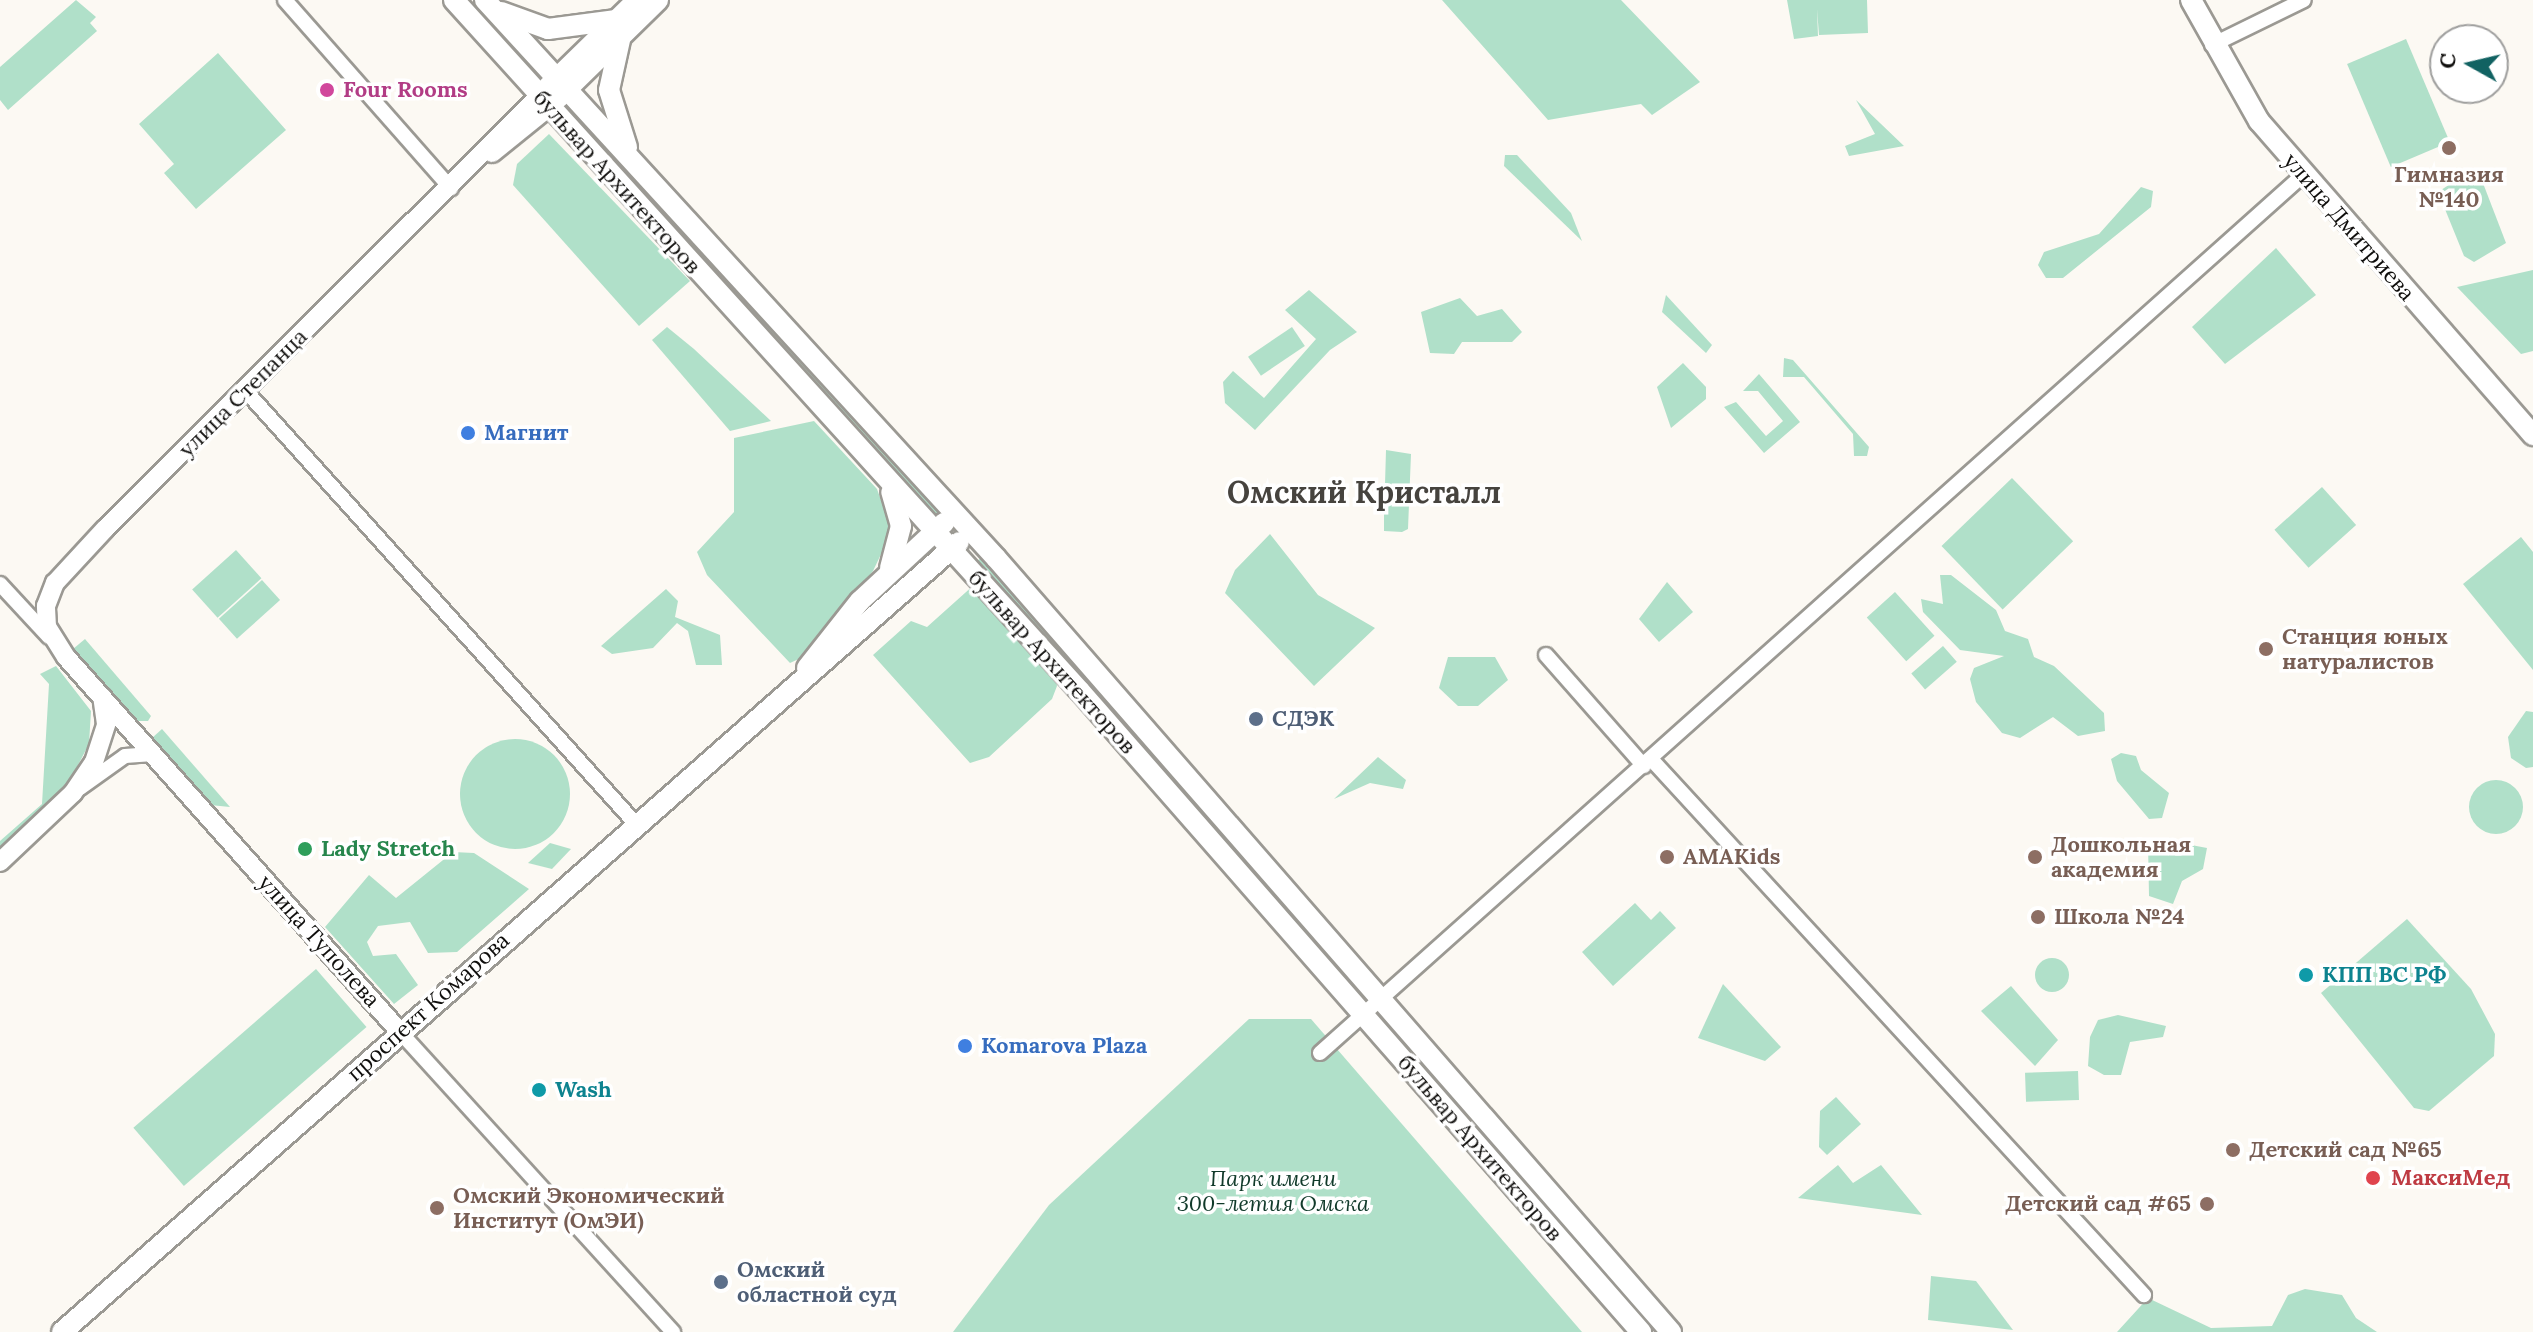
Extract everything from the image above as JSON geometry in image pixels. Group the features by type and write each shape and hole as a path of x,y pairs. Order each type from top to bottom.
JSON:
{"main road":[{"name":"бульвар Архитекторов","path":"454,0 951,550 1671,1332"},
{"path":"637,0 618,29 609,84 613,116 643,175"},
{"path":"544,101 618,29 658,0"},
{"name":"улица Дмитриева","path":"2191,0 2240,94 2303,175 2533,435"},
{"name":"бульвар Архитекторов","path":"488,4 971,532 1641,1332"},
{"path":"488,4 548,29 618,29"},
{"path":"880,471 900,515 887,574"},
{"name":"проспект Комарова","path":"796,684 887,574 954,513"},
{"name":"проспект Комарова","path":"62,1332 635,823 971,532"}],"street":[{"path":"285,0 451,188"},
{"path":"2212,45 2304,0"},
{"name":"улица Степанца","path":"49,594 245,390 544,101"},
{"path":"1320,1053 2303,175"},
{"path":"245,390 635,823"},
{"name":"улица Туполева","path":"0,584 673,1332"},
{"path":"13,599 32,603 49,594 52,640"},
{"path":"1546,655 2144,1295"},
{"path":"73,793 103,743 102,697"},
{"path":"0,862 73,793 125,756 153,754"}],"green space":[{"path":"76,0 96,17 90,23 97,31 8,110 0,100 0,67"},
{"path":"1442,0 1621,0 1700,82 1652,115 1641,104 1548,120"},
{"path":"1787,0 1867,0 1868,33 1819,35 1817,9 1818,36 1794,39"},
{"path":"2406,39 2429,93 2429,104 2434,104 2450,142 2391,167 2347,64"},
{"path":"218,53 286,130 196,209 164,173 174,164 139,124"},
{"path":"1856,100 1904,146 1849,156 1845,146 1875,134"},
{"path":"574,115 942,514 939,517"},
{"path":"549,134 690,281 639,326 513,185 517,164"},
{"path":"1505,155 1517,155 1571,213 1582,241 1504,166"},
{"path":"2467,173 2481,178 2506,243 2474,262 2464,256 2438,192"},
{"path":"2141,187 2153,191 2151,207 2063,278 2046,278 2038,265 2044,252 2099,234"},
{"path":"2276,248 2316,295 2225,364 2192,327"},
{"path":"2533,270 2533,351 2521,354 2457,287"},
{"path":"1309,290 1357,332 1330,350 1255,430 1225,403 1223,382 1233,371 1264,398 1316,339 1285,310"},
{"path":"1666,295 1712,345 1706,353 1662,312"},
{"path":"1460,298 1477,316 1502,309 1522,332 1512,342 1462,342 1454,354 1430,353 1421,312"},
{"path":"667,327 771,421 730,431 652,340"},
{"path":"1292,327 1305,346 1261,376 1248,357"},
{"path":"1784,358 1793,360 1869,447 1867,456 1854,456 1853,434 1804,377 1783,377"},
{"path":"1683,363 1706,387 1706,399 1671,428 1657,387"},
{"path":"1759,374 1800,422 1764,453 1724,407 1736,402 1766,436 1783,421 1758,391 1743,391"},
{"path":"814,421 877,489 892,531 873,571 805,656 790,663 707,575 697,552 734,512 734,438"},
{"path":"1386,450 1411,454 1408,529 1402,532 1384,531 1384,502 1407,496 1385,484"},
{"path":"2012,478 2073,541 2003,609 1942,546"},
{"path":"2322,487 2356,525 2309,568 2274,530"},
{"path":"1270,534 1318,595 1375,628 1314,686 1225,593 1235,570"},
{"path":"2521,537 2533,552 2533,670 2463,584"},
{"path":"236,550 261,578 218,618 192,589"},
{"path":"982,557 1247,858 1242,862 976,562"},
{"path":"1940,575 1951,575 1996,610 2005,631 2028,639 2034,657 2054,666 2104,713 2105,731 2078,736 2053,717 2020,738 2002,733 1976,702 1970,679 1974,668 2004,656 1960,650 1923,612 1921,599 1943,604"},
{"path":"262,580 280,600 237,639 219,619"},
{"path":"1667,582 1693,612 1659,642 1639,619"},
{"path":"975,584 1055,674 1057,686 1052,699 989,757 970,763 873,655 911,621 927,627"},
{"path":"666,589 678,601 675,617 720,635 722,665 696,665 688,631 677,623 653,648 612,654 601,646"},
{"path":"1895,592 1934,636 1906,661 1867,617"},
{"path":"85,639 151,716 148,721 138,721 73,649"},
{"path":"1943,646 1957,662 1925,689 1911,674"},
{"path":"1448,657 1495,657 1508,680 1478,706 1458,706 1439,688"},
{"path":"56,666 91,711 89,744 67,786 0,851 0,841 42,804 49,684 40,674"},
{"path":"2526,711 2533,712 2533,767 2526,768 2511,758 2508,737"},
{"path":"162,729 230,807 210,805 152,738"},
{"path":"515,739 536,743 554,755 566,773 570,794 566,815 554,833 536,845 515,849 494,845 476,833 464,815 460,794 464,773 476,755 494,743"},
{"path":"2121,753 2136,756 2141,770 2169,793 2162,818 2149,819 2117,781 2111,759"},
{"path":"1378,757 1406,780 1403,789 1370,783 1334,799"},
{"path":"2496,780 2515,788 2523,807 2515,826 2496,834 2477,826 2469,807 2477,788"},
{"path":"550,843 571,849 552,869 528,863"},
{"path":"2148,843 2168,854 2186,844 2207,848 2203,869 2182,881 2173,904 2149,896"},
{"path":"453,852 474,853 529,889 457,952 428,953 410,922 378,926 367,942 373,956 396,954 418,985 394,1004 325,927 369,875 396,898"},
{"path":"1635,903 1651,920 1660,911 1676,928 1613,986 1582,952"},
{"path":"2407,919 2471,989 2495,1034 2494,1056 2429,1111 2414,1108 2321,993"},
{"path":"2052,958 2064,963 2069,975 2064,987 2052,992 2040,987 2035,975 2040,963"},
{"path":"316,969 367,1027 184,1186 133,1128"},
{"path":"1723,984 1781,1047 1765,1061 1698,1038"},
{"path":"2011,986 2058,1040 2035,1066 1981,1011"},
{"path":"2118,1015 2166,1026 2163,1037 2130,1042 2121,1075 2104,1075 2088,1066 2090,1037 2098,1020"},
{"name":"Парк имени 300-летия Омска","path":"1249,1019 1311,1019 1582,1332 953,1332 1049,1205"},
{"path":"2078,1071 2079,1100 2026,1102 2025,1073"},
{"path":"1836,1097 1861,1124 1827,1155 1819,1147 1820,1111"},
{"path":"1838,1165 1853,1183 1881,1165 1922,1215 1798,1198"},
{"path":"1931,1276 1976,1281 2013,1330 1928,1320"},
{"path":"2305,1289 2342,1295 2356,1318 2377,1332 2117,1332 2148,1298 2211,1328 2272,1326 2288,1295"}],"place":[{"name":"Four Rooms","path":"327,90"},
{"name":"Гимназия №140","path":"2449,148"},
{"name":"Магнит","path":"468,433"},
{"name":"Станция юных натуралистов","path":"2266,649"},
{"name":"СДЭК","path":"1256,719"},
{"name":"Lady Stretch","path":"305,849"},
{"name":"AMAKids","path":"1667,857"},
{"name":"Дошкольная академия","path":"2035,857"},
{"name":"Школа №24","path":"2038,917"},
{"name":"КПП ВС РФ","path":"2306,975"},
{"name":"Komarova Plaza","path":"965,1046"},
{"name":"Wash","path":"539,1090"},
{"name":"Детский сад №65","path":"2233,1150"},
{"name":"МаксиМед","path":"2373,1178"},
{"name":"Детский сад #65","path":"2207,1204"},
{"name":"Омский Экономический Институт (ОмЭИ)","path":"437,1208"},
{"name":"Омский областной суд","path":"721,1282"}],"district":[{"name":"Омский Кристалл","path":"1364,492"}]}
